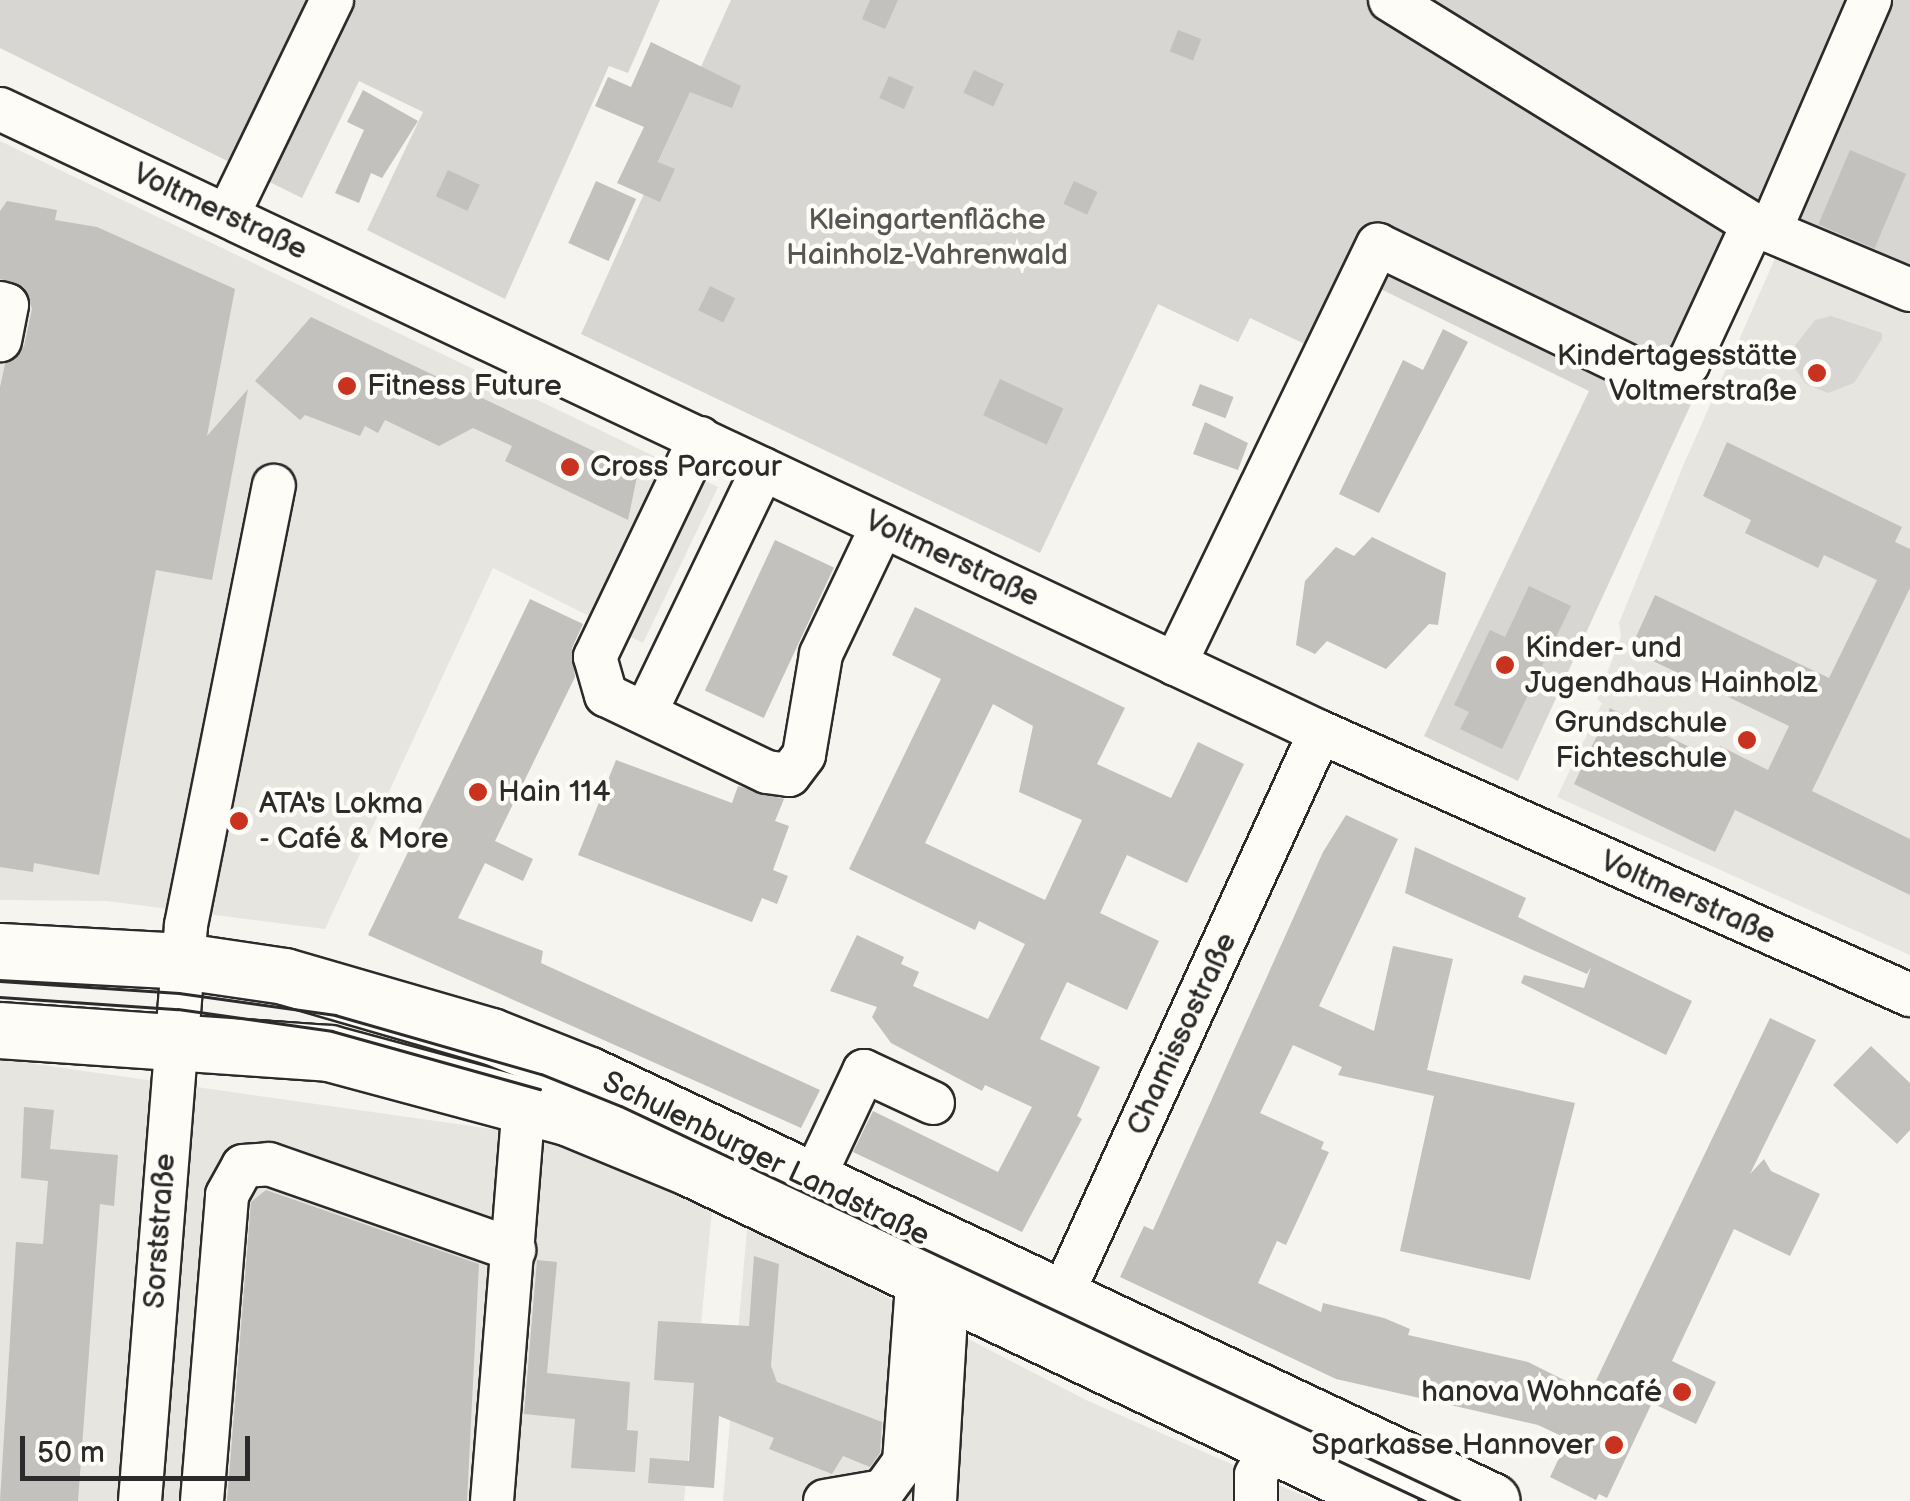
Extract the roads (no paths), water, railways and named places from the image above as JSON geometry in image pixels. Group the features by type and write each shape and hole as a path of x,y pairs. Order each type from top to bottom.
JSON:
{"main road":[{"name":"Schulenburger Landstraße","path":"0,951 183,961 284,976 492,1036 942,1274 1492,1501"},
{"name":"Schulenburger Landstraße","path":"0,1030 173,1039 329,1053 524,1104 804,1199"},
{"name":"Schulenburger Landstraße","path":"1052,1318 1272,1446 1390,1501"}],"street":[{"path":"228,216 332,0"},
{"path":"1390,0 1762,228 1910,290"},
{"path":"1175,664 1378,245 1651,377 1688,364 1762,228 1870,0"},
{"name":"Voltmerstraße","path":"0,109 1320,732 1910,995"},
{"path":"0,304 6,305 0,340"},
{"path":"700,438 594,657 606,695 767,772 789,775 804,755 821,654 882,526"},
{"path":"654,695 762,469"},
{"name":"Sorststraße","path":"140,1501 173,1039 190,900 274,486"},
{"name":"Chamissostraße","path":"1052,1318 1320,732"},
{"path":"804,1199 864,1071 933,1104"},
{"path":"492,1501 524,1104"},
{"path":"202,1501 227,1195 243,1166 269,1164 514,1250"},
{"path":"826,1501 883,1492 904,1462 916,1299 942,1274"},
{"path":"935,1501 946,1314 942,1274"},
{"path":"1256,1501 1256,1474 1272,1446"}],"tram line":[{"path":"0,981 179,993 335,1015 541,1074 621,1106 1460,1501"},
{"path":"0,997 178,1009 332,1031 540,1089"},
{"path":"1333,1458 1425,1501"}],"place":[{"name":"Kindertagesstätte Voltmerstraße","path":"1817,373"},
{"name":"Fitness Future","path":"347,386"},
{"name":"Cross Parcour","path":"570,467"},
{"name":"Kinder- und Jugendhaus Hainholz","path":"1505,665"},
{"name":"Grundschule Fichteschule","path":"1747,740"},
{"name":"Hain 114","path":"478,792"},
{"name":"ATA's Lokma - Café & More","path":"239,821"},
{"name":"hanova Wohncafé","path":"1682,1392"},
{"name":"Sparkasse Hannover","path":"1614,1445"}],"park label":[{"name":"Kleingartenfläche Hainholz-Vahrenwald","path":"927,237"}]}
